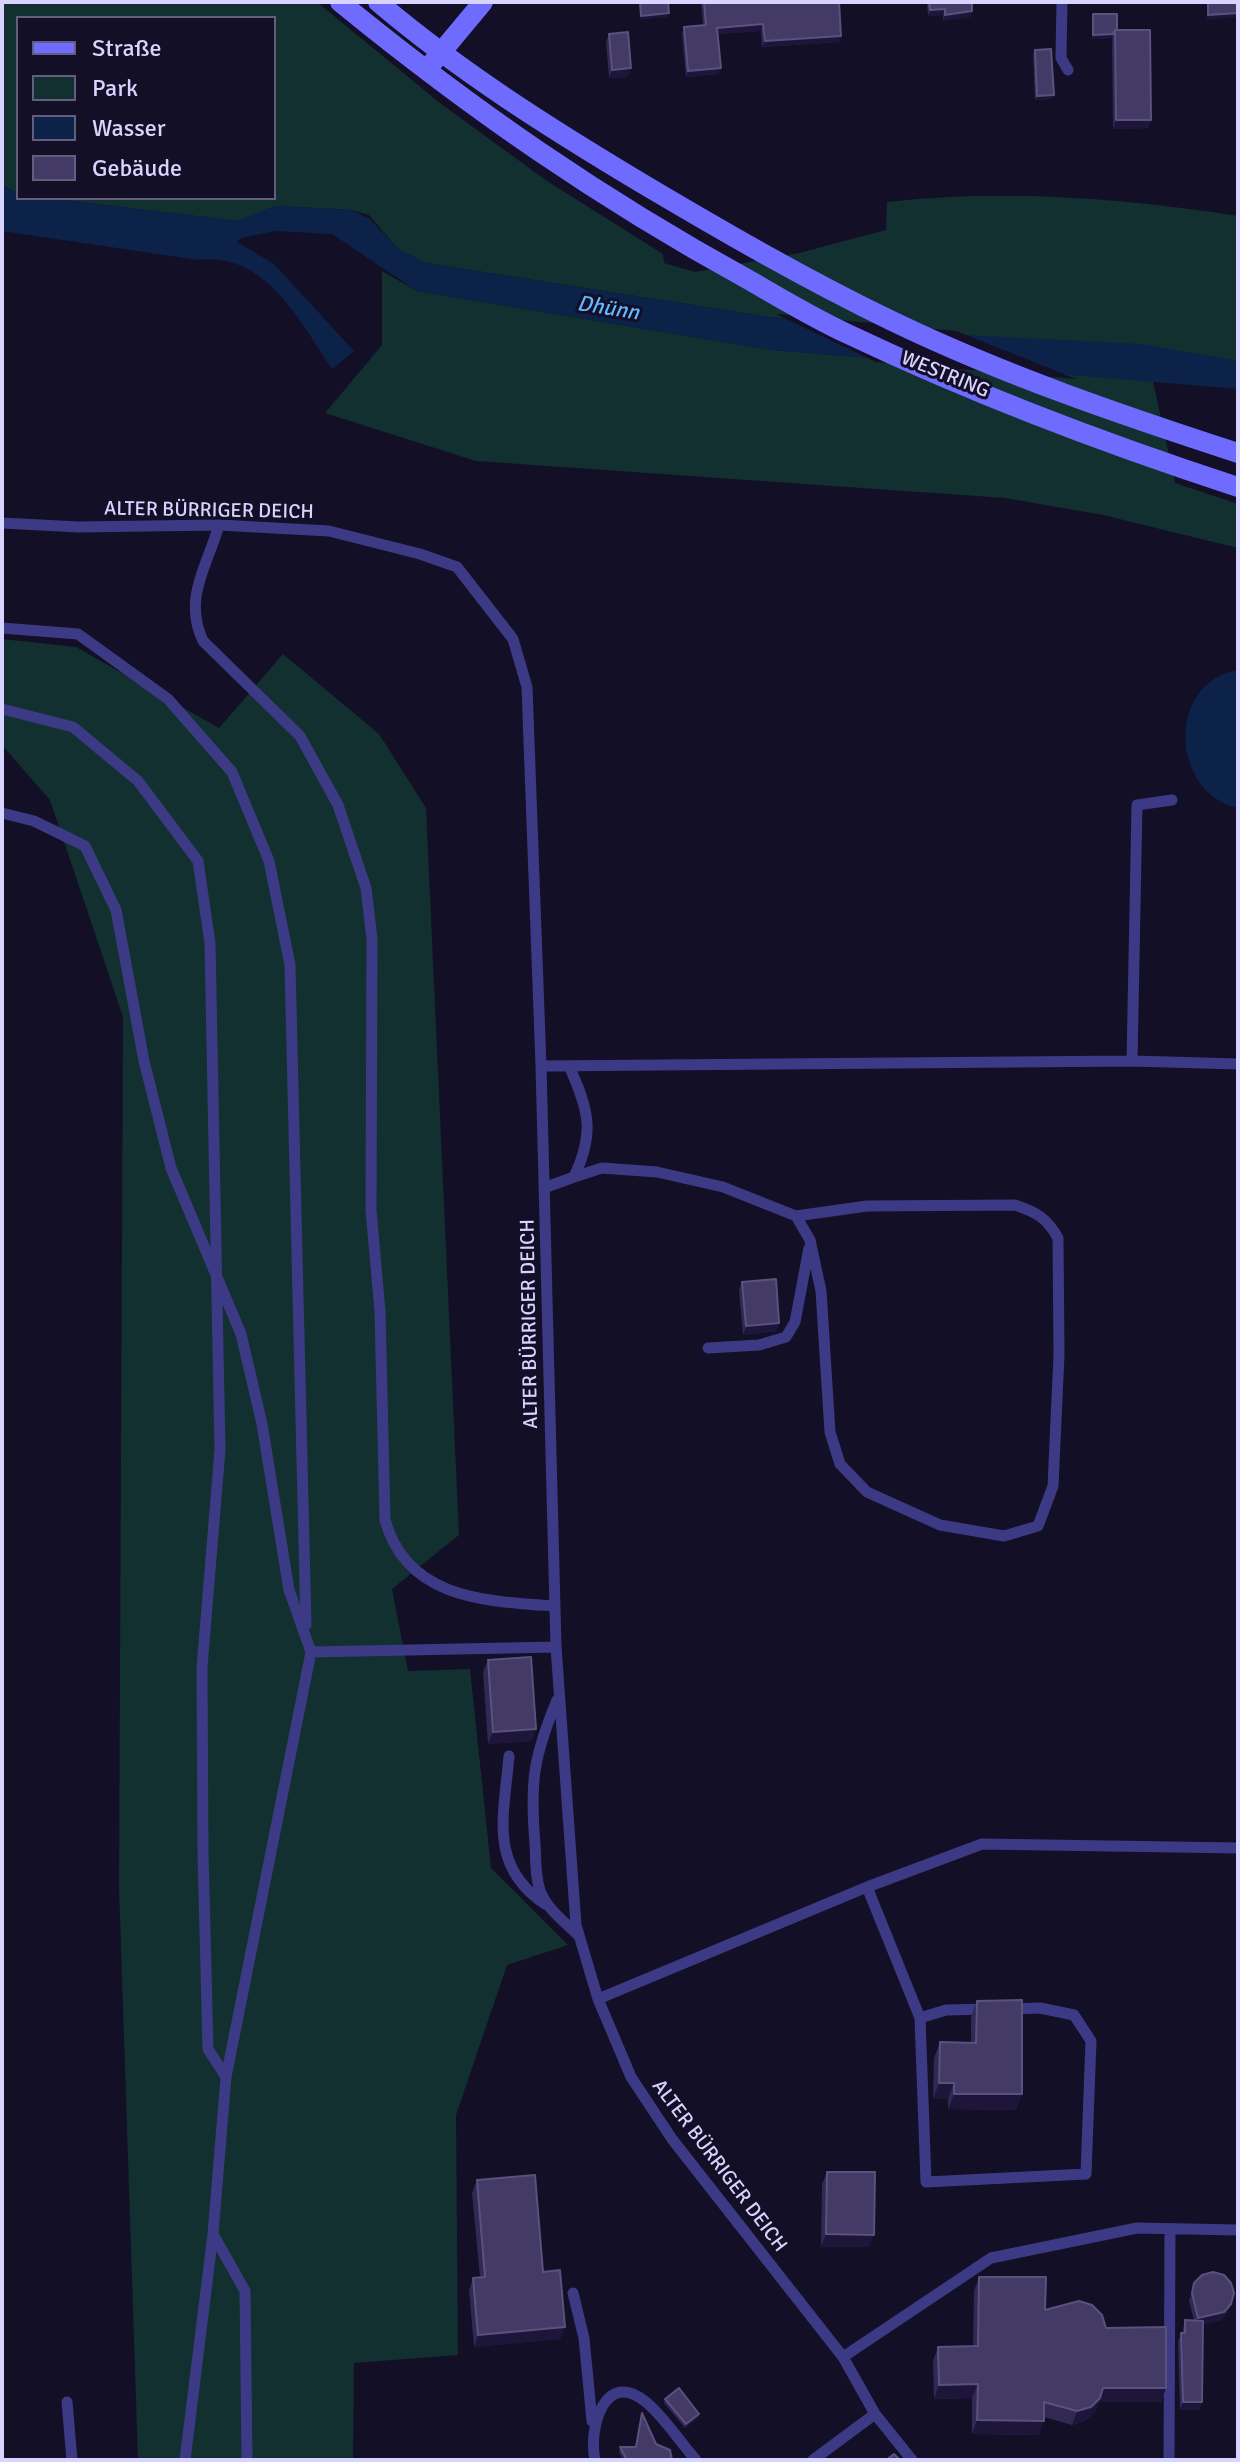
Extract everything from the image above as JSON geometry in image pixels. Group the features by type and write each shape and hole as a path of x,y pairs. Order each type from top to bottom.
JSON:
{"main road":[{"name":"WESTRING","path":"340,2 425,71 567,173 665,234 848,335 1170,464 1238,487"},
{"path":"378,2 441,52 588,152 740,242 892,321 972,357 1175,433 1238,453"},
{"path":"425,71 483,2"}],"lane":[{"path":"1062,2 1061,58 1068,70"},
{"name":"ALTER BÜRRIGER DEICH","path":"2,523 79,527 219,525 329,531 457,567 513,639 527,687 541,1066 554,1606 558,1695 580,1937 598,1999 631,2077 672,2139 843,2357 875,2414 912,2460"},
{"path":"219,525 193,599 194,622 203,641 300,736 338,805 366,888 372,939 371,1210 380,1311 385,1520 392,1548 419,1573 451,1592 490,1602 554,1606"},
{"path":"2,628 78,634 168,699 232,772 269,861 290,965 306,1632"},
{"path":"2,709 73,727 138,781 198,861 210,943 220,1450 202,1667 203,1853 208,2049 226,2077"},
{"path":"1132,1061 1137,805 1172,800"},
{"path":"2,813 34,821 85,846 116,910 144,1061 171,1168 241,1334 262,1424 289,1590 311,1652 226,2077 213,2234 185,2460"},
{"path":"541,1066 1132,1061 1238,1064"},
{"path":"569,1066 589,1124 587,1151 574,1177"},
{"path":"544,1188 602,1168 657,1172 723,1187 796,1216 867,1206 1015,1205 1036,1212 1049,1222 1058,1238 1059,1355 1053,1486 1038,1526 1004,1536 940,1525 867,1492 840,1464 830,1432 821,1291 810,1240 796,1216"},
{"path":"708,1348 759,1345 786,1337 795,1322 810,1240"},
{"path":"311,1652 556,1647"},
{"path":"548,1907 540,1892 531,1787 540,1739 558,1695"},
{"path":"509,1756 504,1852 513,1874 528,1893 580,1937"},
{"path":"598,1999 867,1887 982,1844 1238,1848"},
{"path":"867,1887 920,2018 926,2182 1086,2174 1091,2041 1074,2015 1040,2008 946,2010 920,2018"},
{"path":"843,2357 991,2258 1137,2228 1238,2230"},
{"path":"1169,2460 1170,2229"},
{"path":"213,2234 245,2291 247,2460"},
{"path":"573,2293 584,2338 595,2460"},
{"path":"592,2426 600,2404 630,2393 646,2402 696,2460"},
{"path":"67,2402 72,2460"},
{"path":"813,2460 875,2414"}],"green space":[{"path":"2,2 317,2 440,103 547,181 663,254 664,263 695,272 799,253 886,230 887,202 975,196 1063,197 1151,204 1238,216 1238,361 769,317 426,263 398,249 369,215 352,210 276,206 237,221 64,200 276,200 276,16 16,16 16,192 2,185"},
{"path":"382,271 417,291 772,350 1153,381 1175,483 1238,504 1238,548 1103,515 1005,498 476,461 325,413 382,345"},
{"path":"2,639 76,647 219,728 283,654 379,734 426,808 459,1535 392,1589 408,1671 470,1669 491,1868 568,1945 507,1965 456,2115 458,2355 354,2363 353,2460 138,2460 119,1887 123,1017 50,800 2,745"}],"water":[{"name":"Dhünn","path":"2,185 16,192 16,200 64,200 237,221 275,206 352,210 371,220 398,249 426,263 769,317 901,332 1142,344 1238,361 1238,389 772,350 417,291 332,234 275,231 241,238 237,242 274,264 354,351 332,369 278,293 243,266 222,260 198,260 2,231"},
{"path":"1238,670 1238,808 1216,798 1199,782 1189,761 1186,738 1188,715 1198,695 1215,679"}],"pier":[{"path":"776,314 956,331 1076,379 876,362"}],"building":[{"path":"640,2 668,2 669,13 641,16"},
{"path":"704,2 839,2 841,36 765,41 763,24 717,28 721,68 688,71 684,27 706,25"},
{"path":"929,2 972,2 972,11 945,15 945,9 930,10"},
{"path":"1208,2 1238,2 1238,13 1208,15"},
{"path":"1093,14 1117,14 1117,30 1113,34 1093,35"},
{"path":"1115,30 1150,30 1151,120 1116,120"},
{"path":"628,32 631,68 612,70 609,34"},
{"path":"1051,49 1054,95 1037,96 1035,50"},
{"path":"776,1279 779,1323 746,1326 742,1282"},
{"path":"531,1657 536,1729 493,1732 488,1660"},
{"path":"1022,2000 1022,2094 954,2094 954,2083 939,2083 940,2042 976,2043 977,2001"},
{"path":"827,2172 875,2172 874,2235 826,2234"},
{"path":"535,2175 543,2272 560,2270 565,2327 478,2335 473,2278 485,2277 477,2180"},
{"path":"1213,2272 1224,2275 1231,2283 1234,2293 1231,2304 1224,2312 1198,2318 1192,2293 1194,2283 1202,2275"},
{"path":"979,2277 1046,2277 1045,2310 1079,2301 1092,2305 1102,2315 1106,2328 1166,2327 1166,2388 1103,2388 1100,2398 1091,2407 1077,2411 1044,2402 1044,2421 977,2420 978,2384 939,2385 938,2347 978,2346"},
{"path":"1185,2320 1203,2321 1202,2402 1183,2402 1181,2333 1185,2333"},
{"path":"679,2388 699,2414 686,2424 665,2399"},
{"path":"642,2413 656,2444 670,2450 672,2460 627,2460 620,2447 636,2447"},
{"path":"894,2454 900,2460 886,2460"}]}
